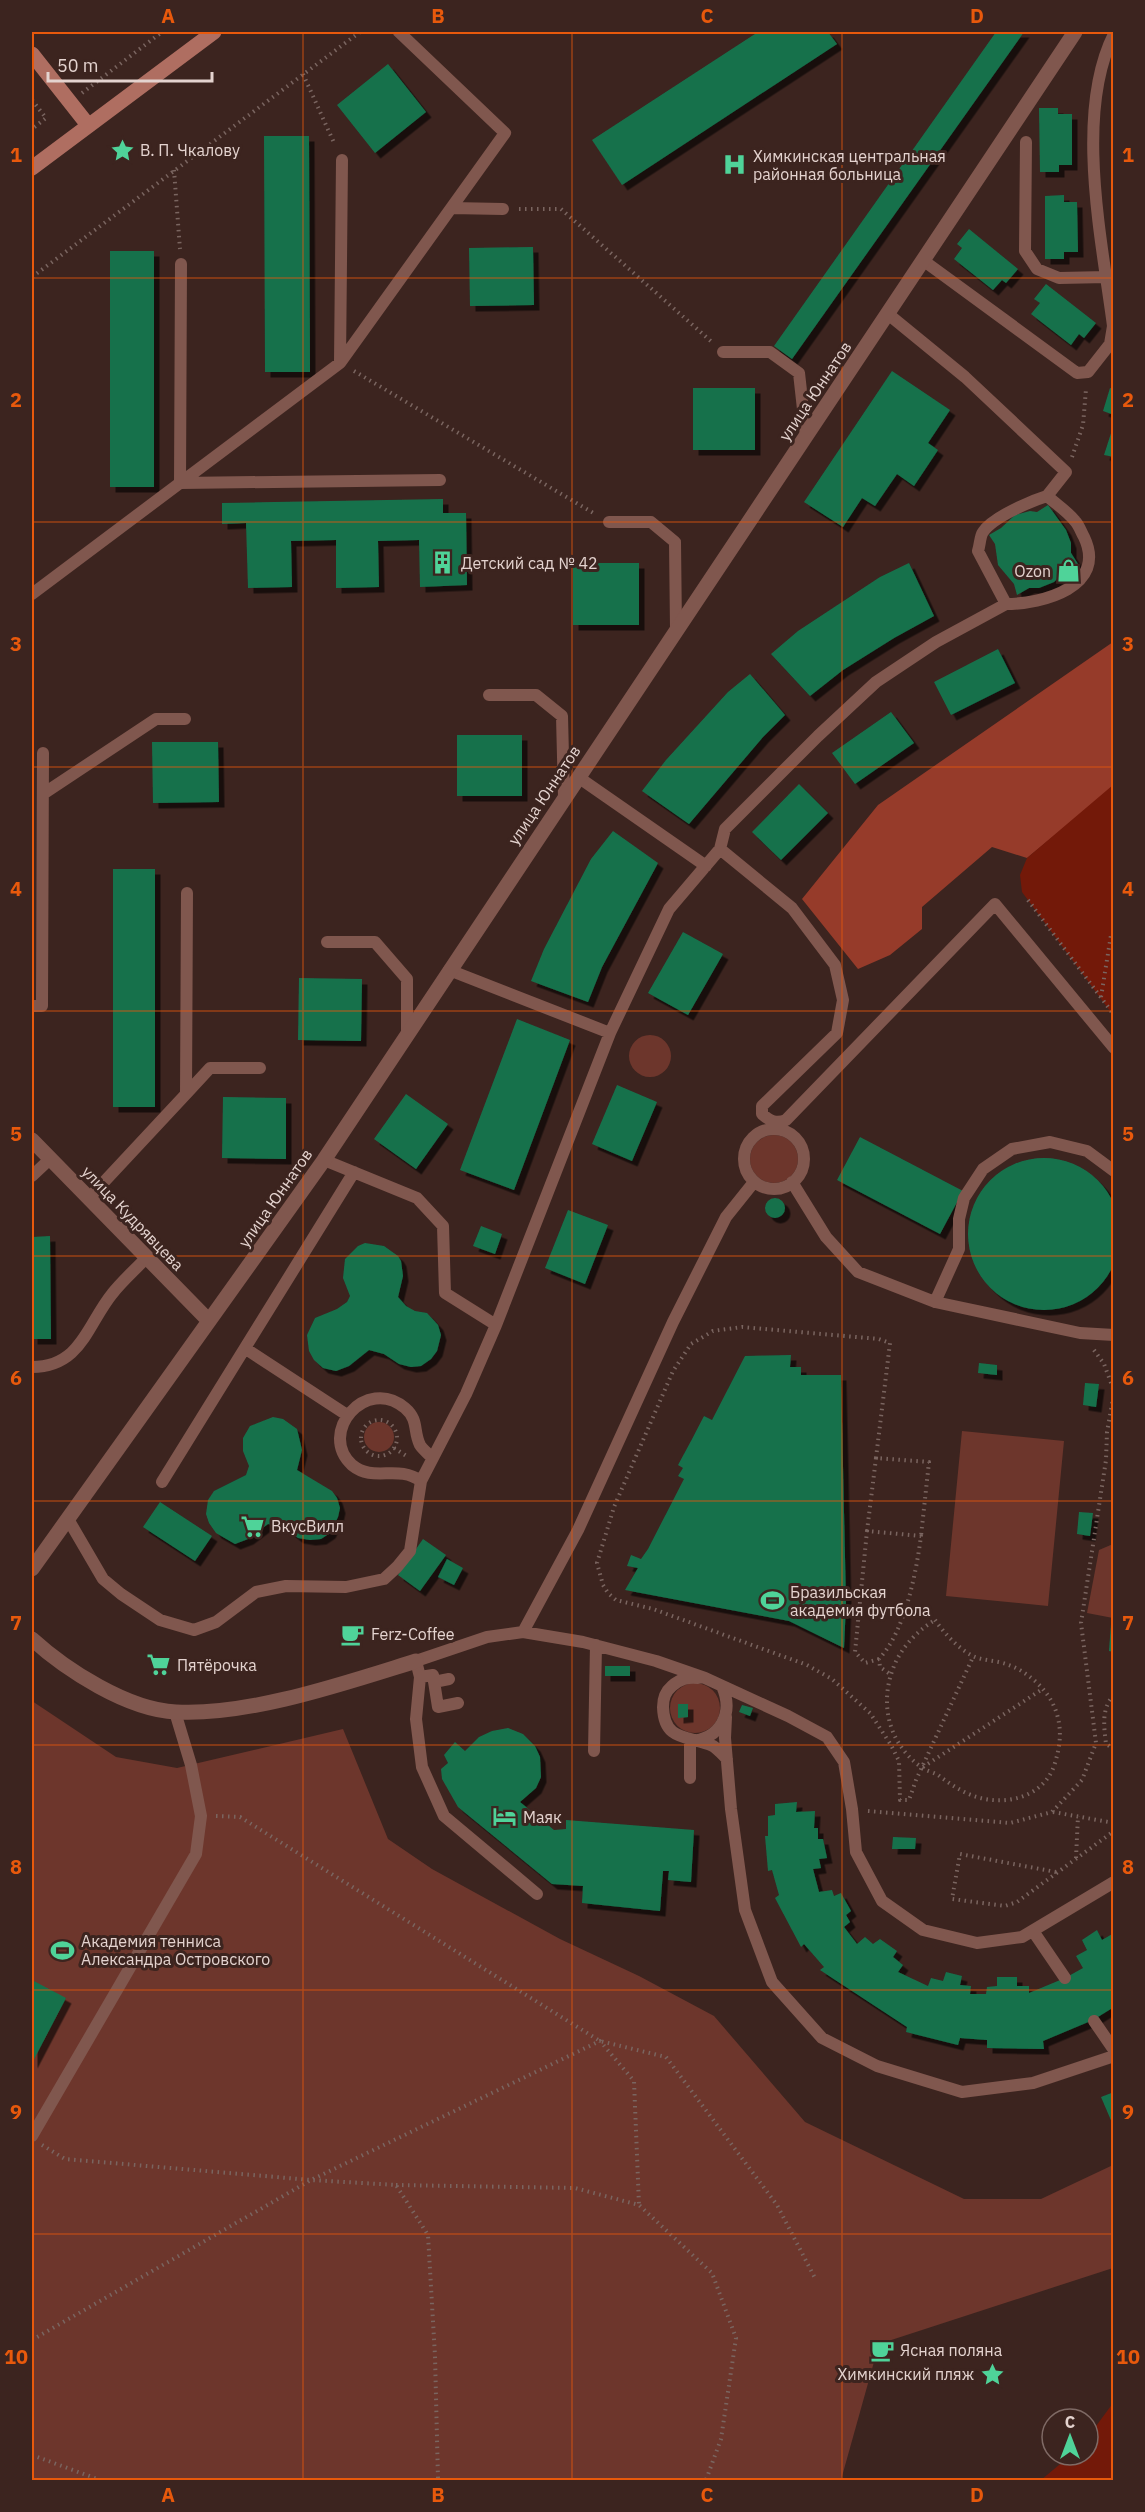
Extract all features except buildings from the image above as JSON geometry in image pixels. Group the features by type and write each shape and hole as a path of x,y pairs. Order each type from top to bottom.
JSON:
{"main road":[{"path":"32,168 214,32"},
{"path":"32,54 88,125"}],"street":[{"name":"улица Юннатов","path":"32,1569 324,1160 1075,32"},
{"name":"улица Кудрявцева","path":"32,1140 209,1321"},
{"path":"32,1640 57,1662 115,1695 175,1712 227,1710 309,1692 416,1660"}],"lane":[{"path":"32,594 340,363 505,134 399,32"},
{"path":"924,261 1077,373 1088,372 1110,344 1113,326 1093,170 1095,99 1113,34"},
{"path":"1026,142 1025,251 1037,269 1059,278 1107,277"},
{"path":"340,363 342,160"},
{"path":"451,208 503,208"},
{"path":"180,483 181,264"},
{"path":"888,314 965,377 1066,472 1047,496 1029,501 983,531 978,551 1006,604"},
{"path":"723,352 770,352 799,373 806,436"},
{"path":"180,483 440,480"},
{"path":"68,1519 103,1579 160,1620 194,1630 216,1622 256,1592 286,1586 346,1587 384,1579 397,1567 410,1551 421,1481 466,1394 496,1325 610,1033 669,909 720,849 725,829 876,682 936,642 1006,604 1027,604 1051,598 1076,584 1088,568 1089,548 1077,522 1047,496"},
{"path":"609,522 651,522 675,542 676,629"},
{"path":"489,695 536,695 562,716 564,797"},
{"path":"43,794 156,719 185,719"},
{"path":"32,1006 42,1006 43,753"},
{"path":"578,777 706,866"},
{"path":"720,849 792,908 835,965 843,1000 837,1034 762,1106 762,1114 781,1126 797,1140 804,1156 803,1168 797,1178 776,1189 764,1188 754,1182 747,1173 743,1161 744,1149 750,1139 760,1132 781,1126 995,904 1113,1048"},
{"path":"186,1094 187,893"},
{"path":"327,942 375,942 407,980 407,1035"},
{"path":"449,970 610,1033"},
{"path":"89,1198 210,1068 260,1068"},
{"path":"935,1302 959,1249 959,1219 964,1198 983,1169 1012,1149 1050,1142 1087,1151 1113,1171"},
{"path":"32,1176 50,1159"},
{"path":"324,1160 417,1198 443,1226 445,1293 496,1325"},
{"path":"162,1482 354,1172"},
{"path":"523,1632 578,1530 673,1322 726,1217 754,1182"},
{"path":"792,1182 826,1237 858,1272 935,1302 1080,1333 1113,1335"},
{"path":"32,1367 46,1367 78,1348 111,1294 147,1257"},
{"path":"246,1349 347,1415"},
{"path":"421,1481 403,1472 378,1474 361,1471 351,1463 344,1454 341,1443 343,1425 347,1415 355,1407 374,1398 397,1403 412,1416 417,1426 420,1444 432,1458"},
{"path":"537,1894 444,1816 423,1767 416,1719 420,1677 416,1660 487,1637 523,1632 596,1645 656,1661 705,1678 788,1716 827,1737 844,1762 856,1852 882,1901 924,1930 977,1942 1022,1937 1113,1882"},
{"path":"594,1752 596,1645"},
{"path":"420,1677 433,1675 438,1707 458,1703"},
{"path":"705,1678 682,1679 667,1691 663,1699 666,1723 673,1732 690,1741 714,1746 727,1759"},
{"path":"434,1682 448,1679"},
{"path":"722,1686 727,1696 727,1759 731,1809 745,1910 772,1982 822,2038 878,2067 962,2092 1033,2083 1113,2056"},
{"path":"36,2140 196,1854 201,1816 191,1765 175,1712"},
{"path":"690,1741 710,1737 720,1728 726,1717"},
{"path":"690,1741 690,1778"},
{"path":"1033,1931 1065,1978"},
{"path":"1094,2021 1113,2049"}],"path":[{"path":"70,102 159,32"},
{"path":"32,277 360,32"},
{"path":"303,74 342,160"},
{"path":"32,100 46,118 32,129"},
{"path":"174,170 181,264"},
{"path":"503,208 561,208 723,352"},
{"path":"340,363 609,522"},
{"path":"1066,472 1083,425 1088,372"},
{"path":"1028,900 1113,1015"},
{"path":"1101,998 1111,935"},
{"path":"876,1458 929,1462 918,1561 907,1606 891,1647 879,1659 865,1663 855,1652 867,1532 876,1458 890,1343 879,1339 742,1327 713,1331 691,1344 673,1371 614,1507 597,1563 597,1572 608,1593 616,1600 653,1609 807,1665 832,1679 870,1713 891,1745 899,1761 900,1800 909,1800 973,1657"},
{"path":"1052,1812 1082,1780 1096,1743 1081,1623 1112,1420 1113,1392 1104,1364 1080,1333"},
{"path":"386,1421 394,1428 396,1443 386,1454 370,1453 363,1445 363,1430 370,1422 386,1421"},
{"path":"867,1532 921,1536"},
{"path":"936,1620 958,1647 973,1657 1005,1663 1027,1674 1052,1704 1058,1720 1060,1742 1053,1769 1035,1791 1017,1799 992,1800 975,1797 922,1768 893,1734 890,1726 885,1699 890,1674 901,1651 921,1629 936,1620"},
{"path":"879,1659 880,1667 890,1674"},
{"path":"922,1768 1041,1690"},
{"path":"1113,1695 1105,1710 1104,1722 1106,1744 1113,1749"},
{"path":"852,1809 1010,1822 1052,1812 1113,1823"},
{"path":"201,1816 240,1817 600,2041 634,2081 639,2205"},
{"path":"1076,1858 1078,1816"},
{"path":"1056,1872 960,1854 952,1899 1005,1906 1017,1902 1113,1831"},
{"path":"32,2340 311,2180 600,2041 666,2057 777,2205 816,2280"},
{"path":"36,2140 65,2158 311,2180 396,2185 575,2188 639,2205 712,2273 736,2338 721,2439 706,2481"},
{"path":"396,2185 428,2235 435,2356 438,2481"},
{"path":"32,2455 100,2481"}],"shaded area":[{"path":"1113,642 1114,785 1027,858 992,847 922,907 922,929 890,955 858,969 802,899 878,805"},
{"path":"1113,785 1113,1015 1022,892 1020,875 1027,858"},
{"path":"650,1035 665,1041 671,1056 665,1071 650,1077 635,1071 629,1056 635,1041"},
{"path":"769,1135 779,1135 794,1145 798,1159 797,1168 788,1179 779,1183 769,1183 754,1173 750,1164 750,1154 760,1139"},
{"path":"379,1422 390,1426 394,1437 390,1448 379,1452 368,1448 364,1437 368,1426"},
{"path":"962,1431 1064,1441 1048,1606 946,1596"},
{"path":"1113,1544 1113,1618 1087,1613 1099,1550"},
{"path":"690,1683 700,1683 713,1690 720,1703 720,1713 713,1726 700,1733 690,1733 681,1729 674,1722 670,1713 670,1703 674,1694 681,1687"},
{"path":"32,1701 116,1757 177,1768 343,1729 388,1839 432,1869 560,1939 639,1976 714,2016 805,2122 964,2199 1041,2199 1113,2165 1113,2268 879,2344 841,2480 32,2480"},
{"path":"1113,2403 1113,2480 1041,2480 1057,2467 1100,2467 1100,2421"}],"place":[{"name":"В. П. Чкалову","path":"122,150"},
{"name":"Химкинская центральная районная больница","path":"735,165"},
{"name":"Детский сад № 42","path":"443,563"},
{"name":"Ozon","path":"1069,571"},
{"name":"ВкусВилл","path":"253,1526"},
{"name":"Бразильская академия футбола","path":"772,1601"},
{"name":"Ferz-Coffee","path":"353,1634"},
{"name":"Пятёрочка","path":"159,1665"},
{"name":"Маяк","path":"505,1817"},
{"name":"Академия тенниса Александра Островского","path":"63,1950"},
{"name":"Ясная поляна","path":"882,2350"},
{"name":"Химкинский пляж","path":"992,2374"}]}
